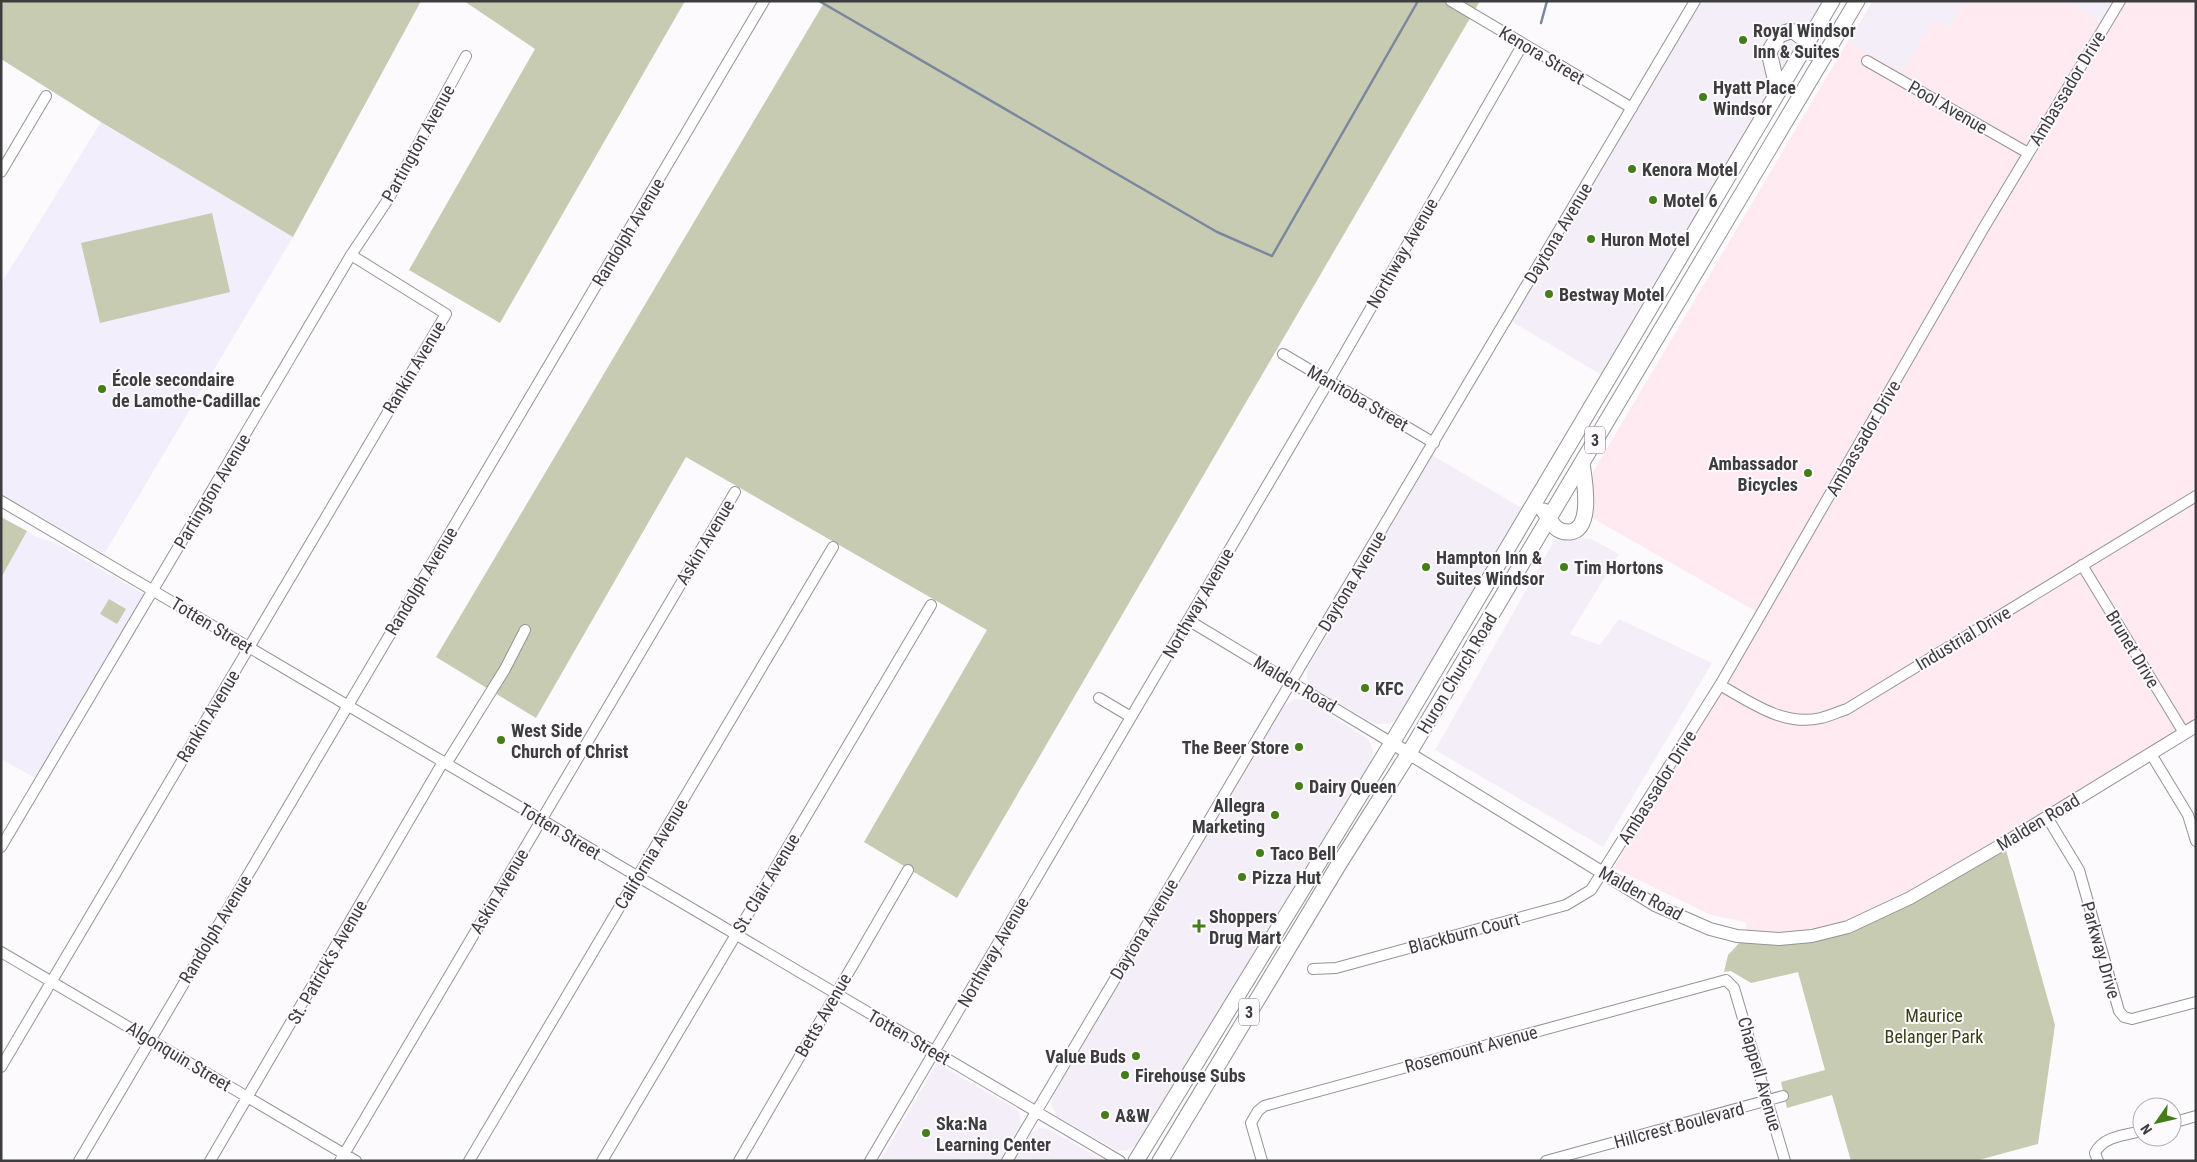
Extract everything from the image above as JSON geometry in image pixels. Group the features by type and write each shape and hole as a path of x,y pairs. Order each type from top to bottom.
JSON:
{"highway":[{"name":"Huron Church Road","path":"1136,1161 1392,743 1832,1"},
{"name":"Huron Church Road","path":"1160,1161 1338,864 1409,753 1857,1"},
{"path":"1775,97 1775,78 1769,52 1779,35 1790,31 1800,34 1808,42 1812,63 1806,87"},
{"path":"1536,500 1555,528 1563,532 1573,532 1580,526 1586,512 1582,463"}],"main road":[{"name":"Malden Road","path":"1392,743 1655,905 1710,929 1737,936 1779,939 1812,936 1848,927 1910,898 2196,726"}],"street":[{"name":"Randolph Avenue","path":"79,1161 764,1"},
{"name":"Kenora Street","path":"1451,1 1632,108"},
{"name":"Daytona Avenue","path":"1007,1161 1695,1"},
{"name":"Ambassador Drive","path":"1602,873 1720,684 2028,153 2120,1"},
{"name":"Northway Avenue","path":"870,1161 1328,381 1523,44"},
{"name":"Partington Avenue","path":"1,847 351,255 389,198 466,56"},
{"name":"Pool Avenue","path":"1867,61 2028,153"},
{"path":"1,172 46,96"},
{"name":"Rankin Avenue","path":"1,1067 446,314 351,255"},
{"name":"Manitoba Street","path":"1283,354 1434,443"},
{"name":"Askin Avenue","path":"342,1157 735,492"},
{"name":"Industrial Drive","path":"1720,684 1766,711 1786,717 1802,720 1819,718 1847,709 2196,496"},
{"name":"Totten Street","path":"1,501 1120,1161"},
{"name":"California Avenue","path":"469,1161 833,547"},
{"name":"Brunet Drive","path":"2082,565 2184,733"},
{"name":"St. Clair Avenue","path":"602,1161 931,605"},
{"name":"Malden Road","path":"1188,620 1392,743"},
{"name":"St. Patrick's Avenue","path":"210,1161 445,763 505,669 525,630"},
{"path":"1099,698 1131,717"},
{"path":"2151,754 2188,815 2196,842"},
{"name":"Parkway Drive","path":"2047,817 2079,870 2119,1011 2124,1017 2132,1019 2196,1002"},
{"name":"Betts Avenue","path":"739,1161 908,870"},
{"name":"Blackburn Court","path":"1313,969 1336,968 1566,905 1590,890 1602,873"},
{"name":"Algonquin Street","path":"1,952 247,1097 342,1157 356,1161"},
{"name":"Rosemount Avenue","path":"1262,1161 1251,1123 1264,1106 1726,980 1734,988"},
{"name":"Chappell Avenue","path":"1734,988 1785,1161"},
{"name":"Hillcrest Boulevard","path":"1546,1161 1783,1096"},
{"path":"2182,1120 2196,1116"},
{"path":"2098,1161 2096,1153 2099,1146 2110,1139 2132,1134"}],"shaded area":[{"path":"1702,1 1825,1 1605,377 1511,321"},
{"path":"1873,1 1965,1 1950,28 1933,20 1903,74 1848,41"},
{"path":"1965,1 2065,1 2103,23 2114,1 2196,1 2196,726 2004,843 1836,931 1747,935 1746,922 1711,915 1614,868 1757,612 1589,516 1593,472 1848,41 1903,73 1933,20 1950,28"},
{"path":"2065,1 2114,1 2103,24"},
{"name":"École secondaire de Lamothe-Cadillac","path":"101,122 293,237 104,554 1,494 1,284"},
{"path":"1432,455 1525,510 1402,715 1390,724 1375,724 1312,688 1307,679 1307,670"},
{"path":"27,531 37,537 56,543 144,594 37,779 1,759 1,578"},
{"path":"1557,536 1591,539 1619,554 1570,634 1600,645 1619,619 1712,663 1603,847 1435,750"},
{"path":"1294,699 1306,700 1368,739 1373,749 1372,760 1138,1143 1130,1150 1118,1151 1058,1117 1051,1104 1054,1092 1284,706"},
{"path":"937,1063 1018,1110 1022,1125 1002,1161 880,1161"},
{"path":"1039,1128 1049,1129 1104,1161 1013,1161 1029,1134"}],"green space":[{"path":"1,1 421,1 293,237 101,122 1,59"},
{"path":"464,1 685,1 500,323 409,270 535,49"},
{"path":"825,1 1480,1 957,898 864,842 987,630 686,457 536,718 436,657"},
{"path":"212,213 230,292 100,323 81,243"},
{"path":"1,517 27,531 1,578"},
{"path":"109,599 126,609 117,624 100,614"},
{"name":"Maurice Belanger Park","path":"2004,843 2055,1025 2038,1144 1975,1161 1851,1161 1832,1095 1787,1108 1781,1082 1825,1070 1798,972 1751,983 1731,971 1724,972 1728,955 1747,935 1836,931"}],"waterway":[{"path":"819,1 1217,232 1272,256 1418,1"},
{"path":"1541,23 1547,1"}],"place":[{"name":"Royal Windsor Inn & Suites","path":"1743,40"},
{"name":"Hyatt Place Windsor","path":"1703,97"},
{"name":"Kenora Motel","path":"1632,169"},
{"name":"Motel 6","path":"1653,200"},
{"name":"Huron Motel","path":"1591,239"},
{"name":"Bestway Motel","path":"1549,294"},
{"name":"École secondaire de Lamothe-Cadillac","path":"102,389"},
{"name":"Ambassador Bicycles","path":"1808,473"},
{"name":"Hampton Inn & Suites Windsor","path":"1426,567"},
{"name":"Tim Hortons","path":"1564,567"},
{"name":"KFC","path":"1365,688"},
{"name":"West Side Church of Christ","path":"501,740"},
{"name":"The Beer Store","path":"1299,747"},
{"name":"Dairy Queen","path":"1299,786"},
{"name":"Allegra Marketing","path":"1275,815"},
{"name":"Taco Bell","path":"1260,853"},
{"name":"Pizza Hut","path":"1242,877"},
{"name":"Shoppers Drug Mart","path":"1199,926"},
{"name":"Value Buds","path":"1136,1056"},
{"name":"Firehouse Subs","path":"1125,1075"},
{"name":"A&W","path":"1105,1115"},
{"name":"Ska:Na Learning Center","path":"926,1133"}]}
